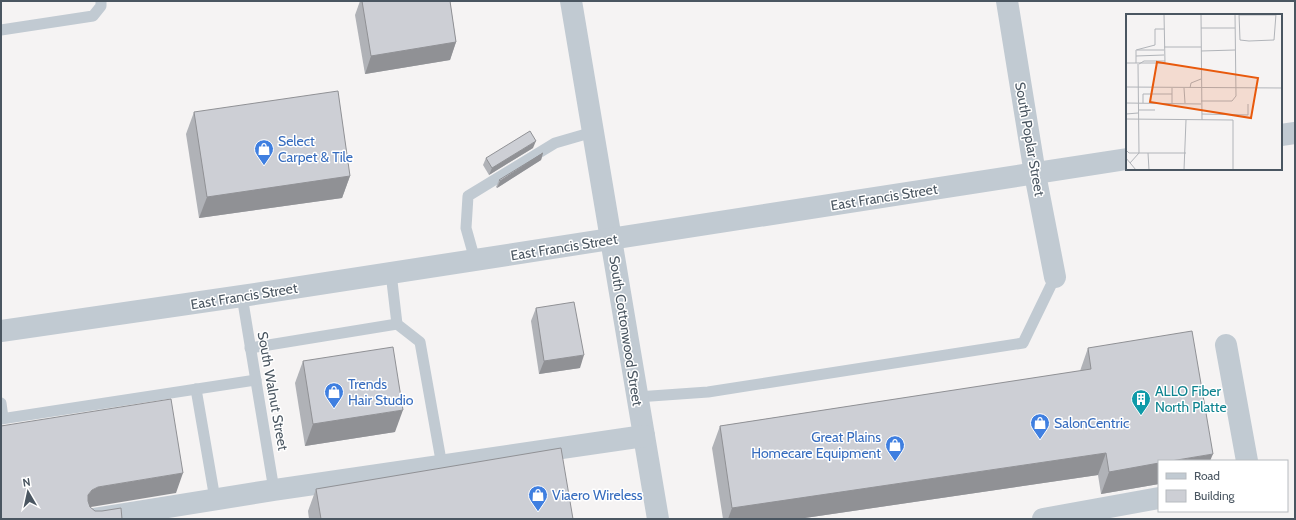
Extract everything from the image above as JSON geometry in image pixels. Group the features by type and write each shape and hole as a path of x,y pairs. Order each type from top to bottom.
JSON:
{"street":[{"name":"South Cottonwood Street","path":"571,1 658,519"},
{"name":"South Poplar Street","path":"1007,1 1035,174 1055,277"},
{"path":"1282,135 1295,133"},
{"name":"East Francis Street","path":"1,331 242,296 1126,159"},
{"path":"1226,345 1247,460"},
{"path":"93,519 274,490 644,436"},
{"path":"1043,519 1158,498"}],"lane":[{"path":"1,30 93,16 101,6 101,1"},
{"path":"475,260 466,228 468,196 555,143 593,132"},
{"path":"391,273 397,324 420,342 442,466"},
{"path":"637,397 708,392 1023,343 1055,277"},
{"name":"South Walnut Street","path":"242,296 274,490"},
{"path":"250,348 397,324"},
{"path":"1,403 2,418 256,380"},
{"path":"196,389 215,499"}],"building":[{"path":"362,1 450,1 456,42 371,56"},
{"name":"Select Carpet & Tile","path":"338,91 350,176 207,197 194,112"},
{"path":"530,131 536,141 492,168 486,158"},
{"path":"543,153 500,181 499,180"},
{"path":"574,302 584,355 544,361 536,308"},
{"path":"1192,331 1213,454 1177,460 1158,460 1158,463 1109,472 1106,453 732,508 720,426 1091,369 1088,348"},
{"path":"393,347 403,410 313,424 303,361"},
{"path":"171,399 183,473 98,487 92,490 88,495 90,507 95,511 121,508 122,519 1,519 1,426"},
{"path":"561,448 573,519 321,519 316,489"}],"place":[{"name":"Select Carpet & Tile","path":"264,166"},
{"name":"Trends Hair Studio","path":"334,409"},
{"name":"ALLO Fiber North Platte","path":"1141,416"},
{"name":"SalonCentric","path":"1040,440"},
{"name":"Great Plains Homecare Equipment","path":"895,462"},
{"name":"Viaero Wireless","path":"538,512"}]}
